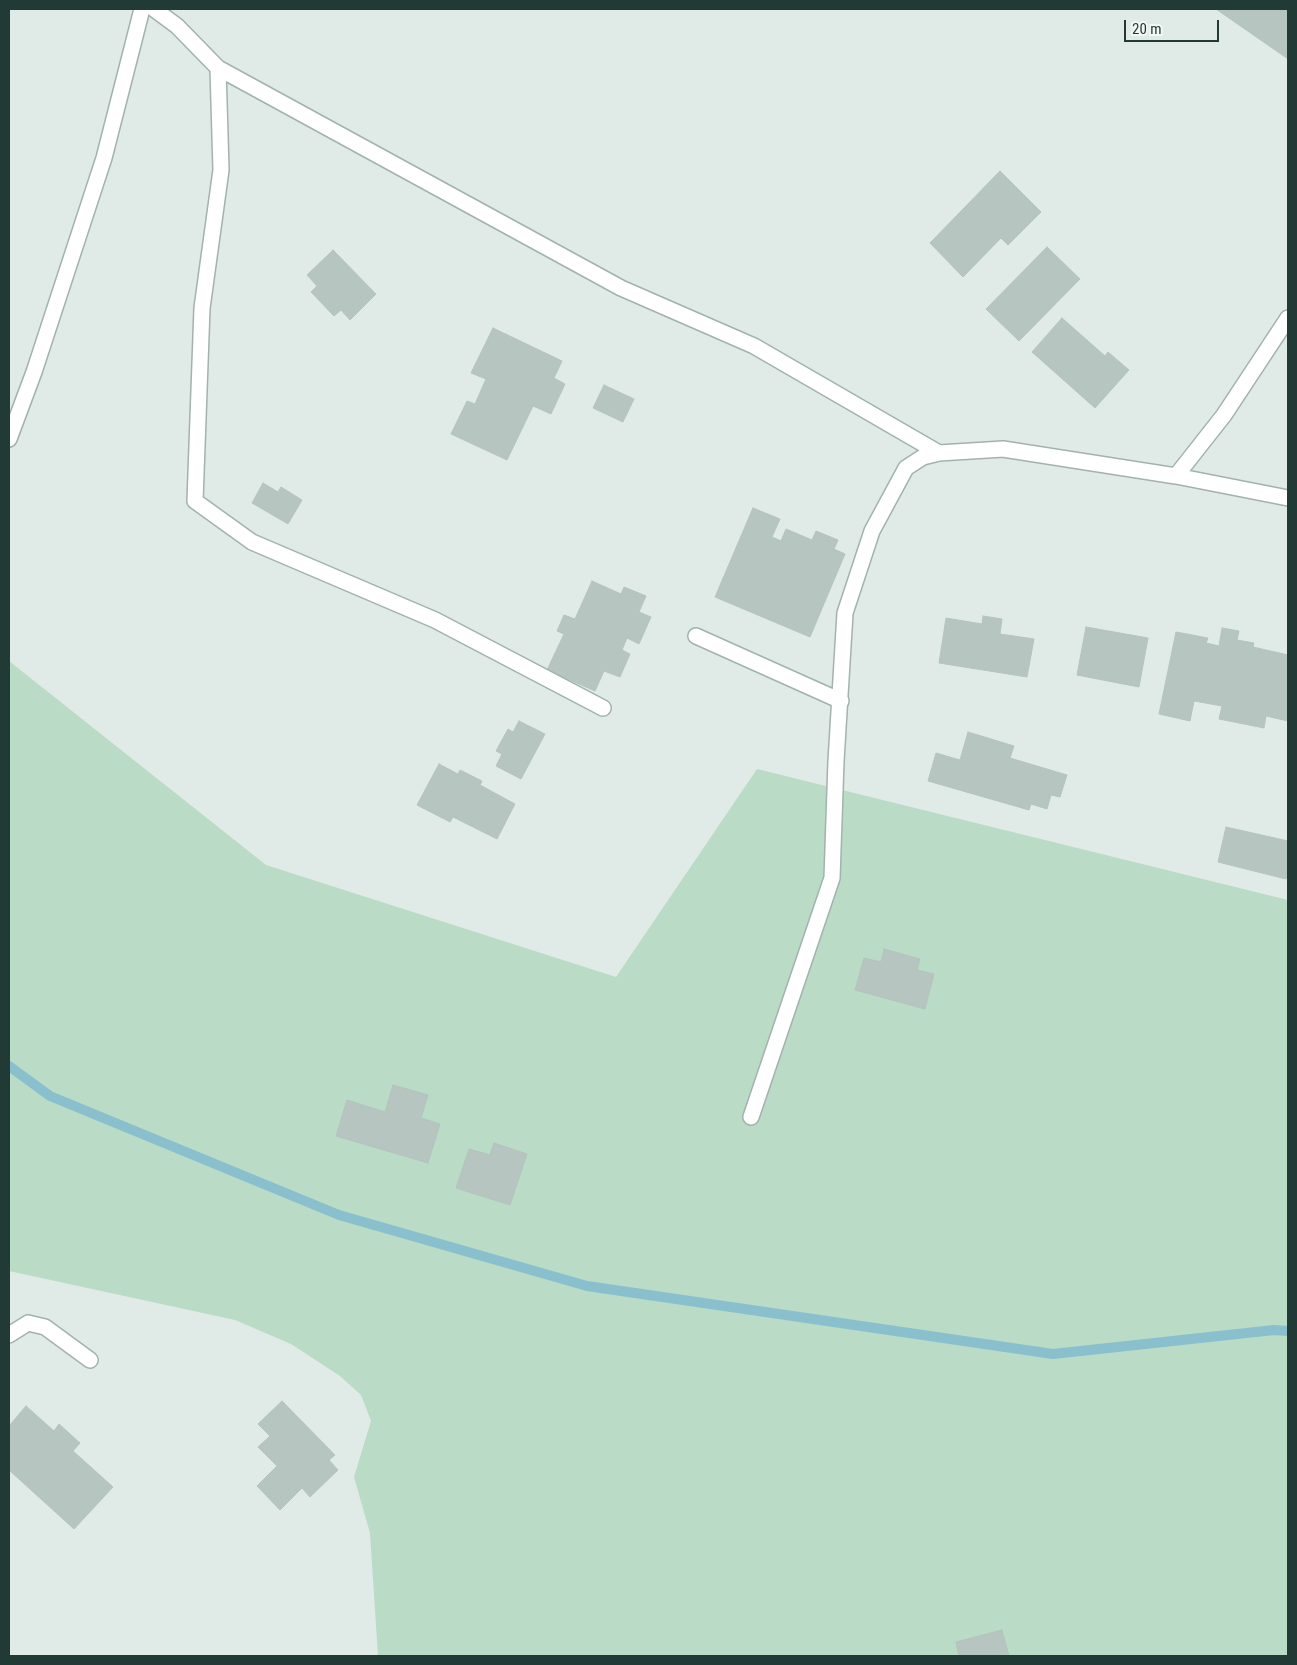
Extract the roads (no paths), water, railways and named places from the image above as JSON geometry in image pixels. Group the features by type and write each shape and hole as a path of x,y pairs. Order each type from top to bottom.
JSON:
{"street":[{"path":"9,438 34,372 104,158 142,9"},
{"path":"154,9 177,26 218,68 621,288 754,346 939,453"},
{"path":"218,68 221,170 202,308 195,501 252,542 434,620 603,708"},
{"path":"1176,476 1224,415 1288,318"},
{"path":"751,1118 832,878 836,761 845,613 872,531 906,468 923,457 939,453 1003,449 1176,476 1288,498"},
{"path":"696,636 841,701"},
{"path":"9,1335 28,1323 45,1327 90,1360"}],"waterway":[{"path":"9,1066 50,1096 339,1215 587,1286 1053,1354 1274,1330 1288,1331"}]}
